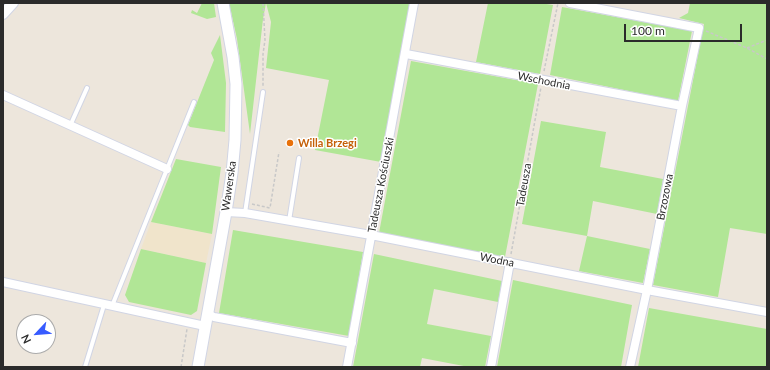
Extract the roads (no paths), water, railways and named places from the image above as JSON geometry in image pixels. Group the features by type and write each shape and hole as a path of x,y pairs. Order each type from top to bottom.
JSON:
{"main road":[{"name":"Wawerska","path":"198,367 226,212 233,160 236,100 233,57 223,3"}],"street":[{"path":"3,14 12,3"},
{"name":"Tadeusza Kościuszki","path":"347,367 406,54 414,3"},
{"name":"Brzozowa","path":"570,3 699,28 682,106 647,290 630,367"},
{"name":"Wschodnia","path":"406,54 682,106"},
{"path":"3,95 167,169"},
{"name":"Wodna","path":"226,212 245,213 289,222 371,235 647,290 767,312"},
{"path":"491,367 510,262"},
{"path":"3,282 205,326"},
{"path":"208,314 214,317 352,343"}],"lane":[{"path":"70,126 87,88"},
{"path":"245,213 263,92"},
{"path":"85,367 108,305 167,169 194,102"},
{"path":"289,222 299,158"}],"place":[{"name":"Willa Brzegi","path":"290,143"}]}
